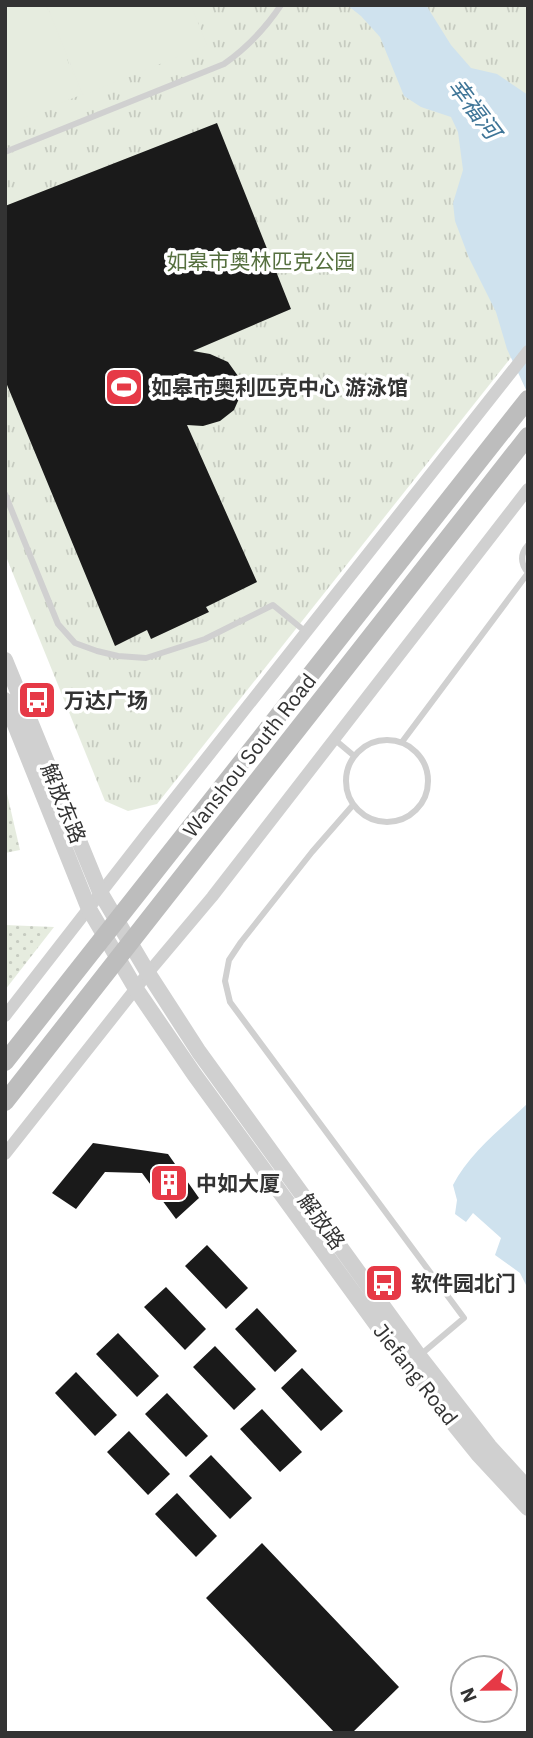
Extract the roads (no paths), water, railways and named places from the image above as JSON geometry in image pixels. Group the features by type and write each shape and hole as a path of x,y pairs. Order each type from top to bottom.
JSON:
{"main road":[{"name":"Wanshou South Road","path":"5,1062 528,399"},
{"name":"Wanshou South Road","path":"5,1102 528,436"}],"street":[{"path":"5,1016 528,351"},
{"path":"5,1154 212,897 528,489"},
{"name":"解放东路","path":"5,660 100,892 131,943"},
{"name":"Jiefang Road","path":"5,700 89,909 136,989 194,1074 412,1360 478,1454 528,1508"},
{"name":"解放路","path":"131,943 199,1052 412,1360 528,1489"}],"lane":[{"path":"5,152 224,64 265,28 281,5"},
{"path":"5,494 58,624 75,643 107,654 146,658 205,639 273,605 306,632"},
{"path":"402,742 528,573 524,568 522,556 528,545"},
{"path":"334,739 354,755"},
{"path":"389,739 402,742 414,749 423,760 428,773 428,788 424,801 415,812 403,820 389,823 375,821 362,815 353,805 347,793 347,767 363,746 389,739"},
{"path":"353,805 241,942 229,960 225,981 230,1002 464,1318 412,1360"}],"water":[{"name":"幸福河","path":"347,5 426,5 451,45 471,68 497,74 528,95 528,394 507,349 496,312 469,258 455,221 453,203 463,170 458,132 451,117 421,107 404,96 380,37"},
{"path":"528,1103 528,1289 520,1273 495,1255 501,1238 473,1213 466,1222 455,1214 457,1200 453,1185 477,1152"}],"place":[{"name":"如皋市奥利匹克中心 游泳馆","path":"124,387"},
{"name":"万达广场","path":"37,700"},
{"name":"中如大厦","path":"169,1183"},
{"name":"软件园北门","path":"384,1283"}],"park label":[{"name":"如皋市奥林匹克公园","path":"261,261"}]}
